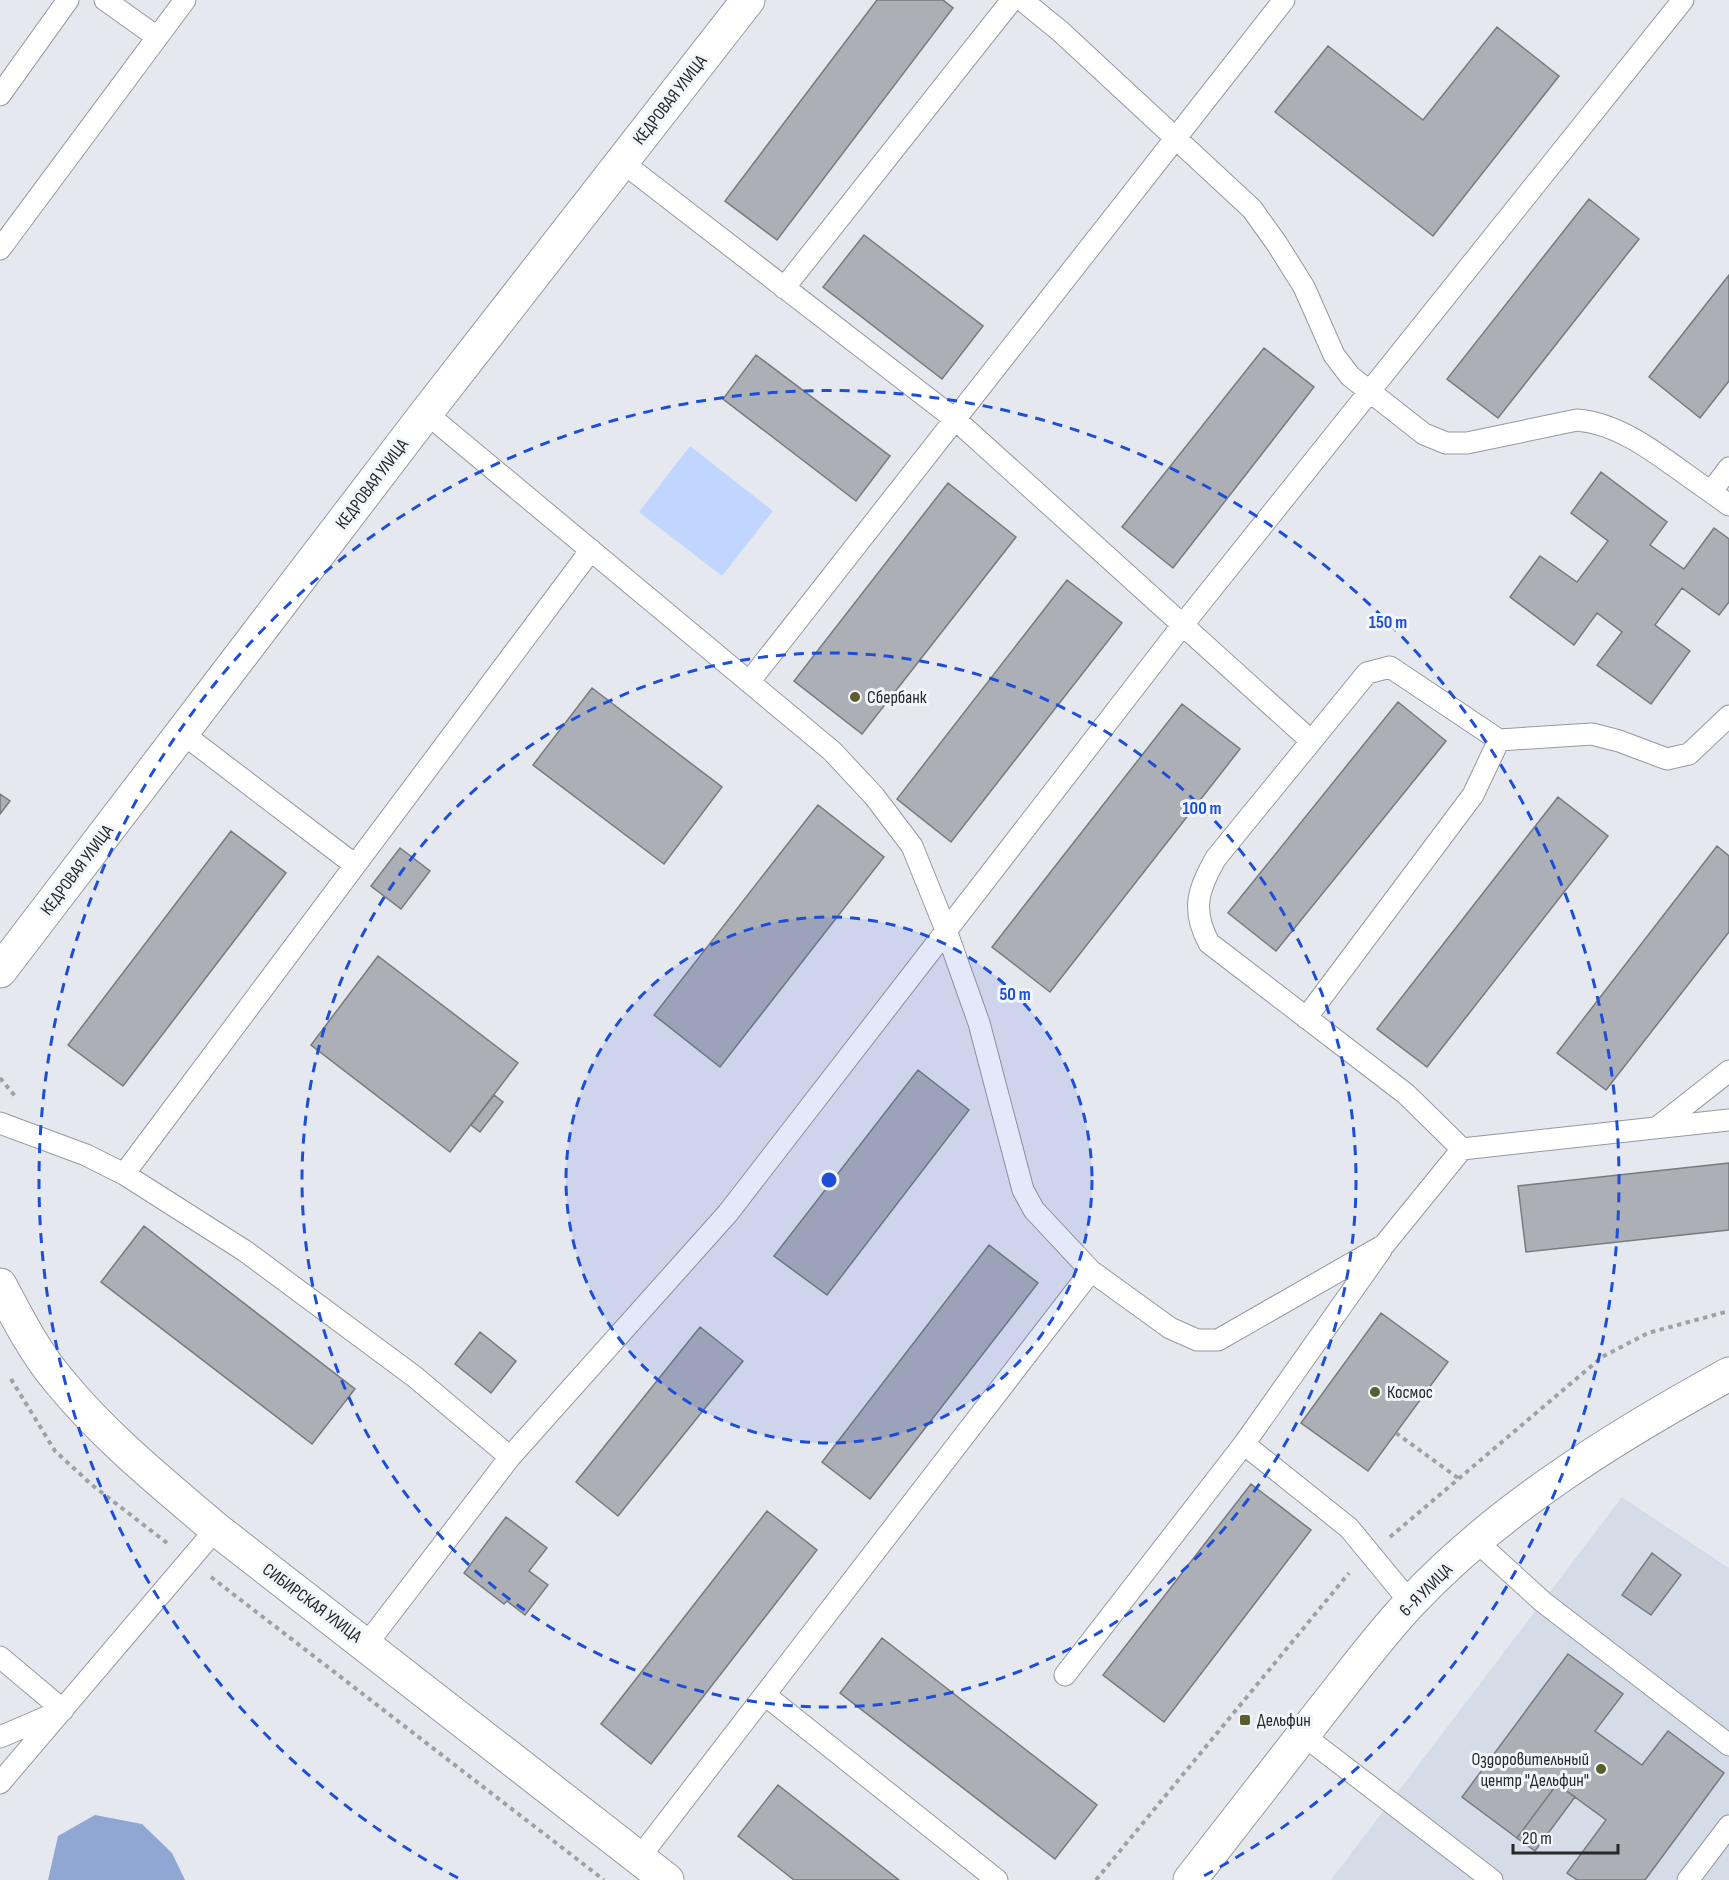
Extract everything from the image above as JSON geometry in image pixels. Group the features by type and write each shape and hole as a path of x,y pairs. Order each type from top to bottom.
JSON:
{"street":[{"name":"КЕДРОВАЯ УЛИЦА","path":"0,971 426,413 748,0"},
{"name":"СИБИРСКАЯ УЛИЦА","path":"0,1285 28,1339 60,1382 157,1479 216,1529 668,1880"},
{"name":"6-Я УЛИЦА","path":"1190,1880 1410,1602 1476,1541 1551,1483 1671,1406 1729,1374"}],"lane":[{"path":"0,95 68,0"},
{"path":"105,0 157,37"},
{"path":"0,249 184,0"},
{"path":"784,288 1012,0"},
{"path":"1022,0 1060,31 1252,210 1304,287 1334,355 1350,376 1424,434 1446,443 1467,443 1577,420 1595,422 1618,429 1729,505"},
{"path":"749,682 1284,0"},
{"path":"366,1645 510,1457 728,1213 1181,627 1683,0"},
{"path":"622,162 956,420 1181,627 1310,740"},
{"path":"426,413 831,751 874,796 912,846 946,930 979,1023 1023,1190 1034,1210 1091,1271 1170,1328 1197,1340 1218,1340 1384,1245"},
{"path":"1712,492 1729,468"},
{"path":"124,1174 591,550"},
{"path":"1462,1149 1406,1094 1209,943 1199,924 1199,904 1203,881 1216,858 1367,673 1390,667 1499,740 1592,734 1619,741 1667,759 1689,753 1728,718"},
{"path":"182,733 354,866"},
{"path":"1306,1018 1473,795 1499,740"},
{"path":"1657,1128 1729,1071"},
{"path":"1065,1675 1244,1443 1384,1245 1462,1149 1729,1120"},
{"path":"0,1123 86,1155 124,1174 254,1258 415,1377 510,1457"},
{"path":"639,1858 1091,1271"},
{"path":"1244,1443 1349,1528 1410,1602"},
{"path":"0,1783 216,1529"},
{"path":"1476,1541 1543,1602 1729,1745"},
{"path":"0,1657 63,1710"},
{"path":"765,1695 997,1880"},
{"path":"0,1737 63,1710"},
{"path":"1303,1735 1492,1880"},
{"path":"1688,1880 1729,1826"}],"path":[{"path":"1395,1433 1459,1479"}],"shaded area":[{"path":"690,446 773,511 722,576 639,512"},
{"path":"1622,1497 1729,1568 1729,1880 1331,1880"},
{"path":"95,1815 142,1824 172,1853 185,1880 48,1880 58,1836"}],"building":[{"path":"877,0 943,0 953,8 777,240 725,201"},
{"path":"1497,27 1559,76 1433,236 1275,112 1328,46 1423,120"},
{"path":"1589,199 1639,239 1498,418 1447,379"},
{"path":"864,235 983,326 942,379 823,287"},
{"path":"1729,275 1729,381 1700,418 1649,377"},
{"path":"1264,348 1314,387 1173,568 1122,527"},
{"path":"756,355 890,456 856,501 723,399"},
{"path":"1601,472 1667,522 1650,545 1684,569 1714,528 1729,539 1729,602 1719,615 1682,588 1655,625 1690,651 1651,704 1597,665 1622,632 1597,613 1574,645 1510,597 1540,556 1577,582 1608,541 1571,513"},
{"path":"948,483 1016,537 862,734 794,681"},
{"path":"1067,580 1122,623 951,842 897,799"},
{"path":"592,688 722,787 664,864 533,765"},
{"path":"1398,702 1446,741 1276,951 1228,913"},
{"path":"1182,704 1240,749 1050,992 992,947"},
{"path":"0,794 10,801 0,814"},
{"path":"1558,797 1608,836 1427,1067 1377,1029"},
{"path":"818,805 884,857 720,1067 654,1015"},
{"path":"231,831 286,873 123,1086 68,1045"},
{"path":"1717,846 1729,856 1729,932 1606,1090 1557,1053"},
{"path":"400,848 430,871 401,909 371,886"},
{"path":"378,956 518,1063 450,1152 311,1045"},
{"path":"918,1070 969,1110 827,1295 774,1256"},
{"path":"494,1095 503,1102 480,1132 471,1125"},
{"path":"1729,1163 1729,1230 1526,1252 1518,1186"},
{"path":"144,1226 355,1389 312,1444 101,1282"},
{"path":"989,1245 1038,1283 870,1499 822,1462"},
{"name":"Космос","path":"1381,1313 1448,1362 1368,1471 1301,1423"},
{"path":"700,1327 743,1361 618,1516 576,1482"},
{"path":"480,1332 516,1361 491,1393 455,1364"},
{"path":"1251,1484 1311,1530 1164,1722 1103,1675"},
{"path":"767,1511 817,1550 651,1764 601,1724"},
{"path":"506,1517 547,1548 529,1571 548,1585 525,1615 507,1601 504,1604 464,1573"},
{"path":"1652,1553 1681,1575 1651,1615 1622,1595"},
{"path":"882,1638 1097,1805 1055,1859 840,1693"},
{"name":"Оздоровительный центр \"Дельфин\"","path":"1568,1654 1623,1694 1595,1731 1642,1765 1668,1731 1724,1773 1645,1880 1577,1880 1567,1873 1606,1820 1557,1784 1517,1838 1462,1797"},
{"path":"1557,1784 1575,1797 1535,1851 1517,1838"},
{"path":"778,1785 899,1880 794,1880 738,1836"}],"place":[{"name":"Сбербанк","path":"855,697"},
{"name":"Космос","path":"1375,1392"},
{"name":"Дельфин","path":"1245,1720"},
{"name":"Оздоровительный центр \"Дельфин\"","path":"1601,1769"}]}
